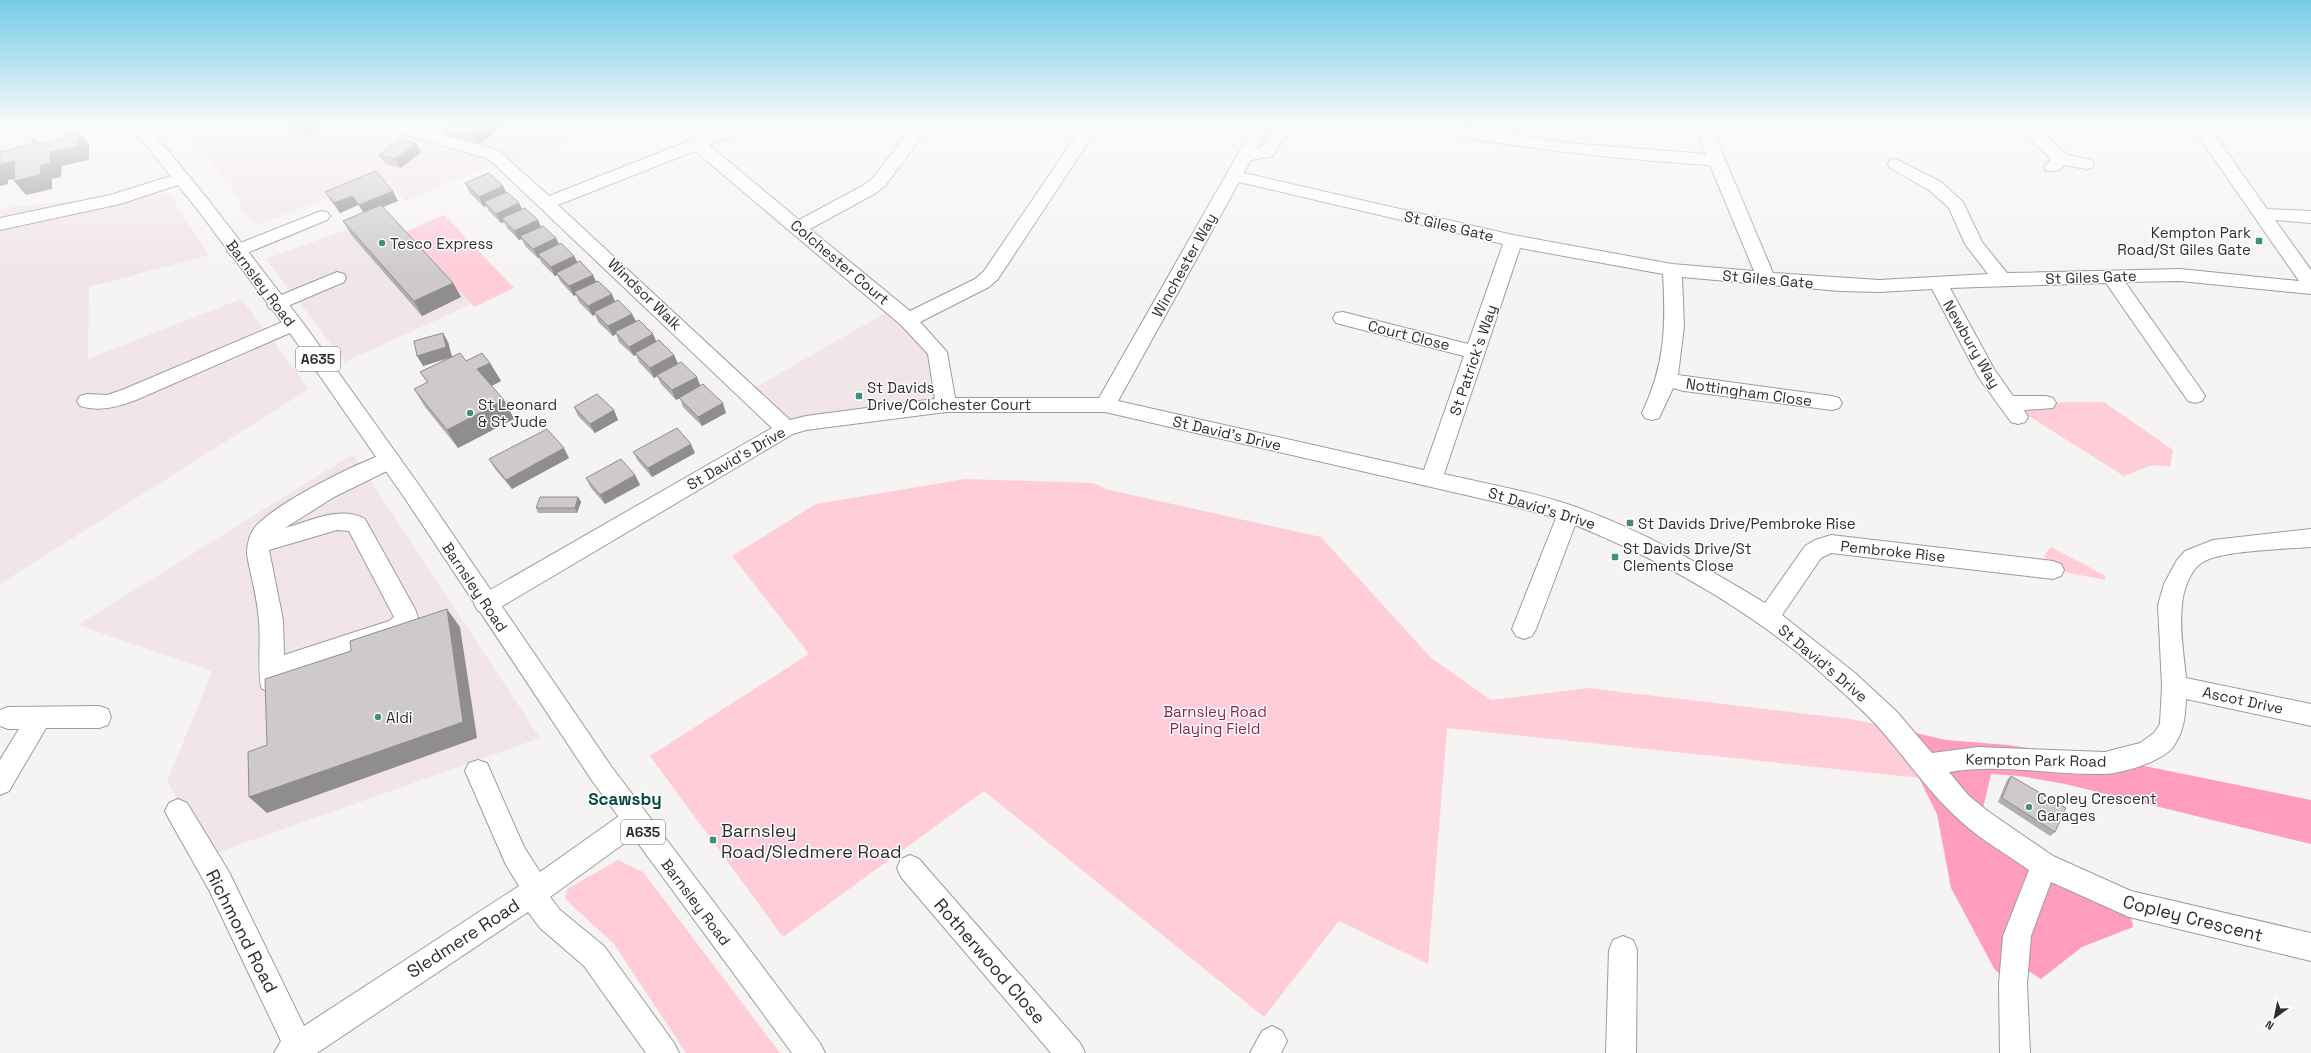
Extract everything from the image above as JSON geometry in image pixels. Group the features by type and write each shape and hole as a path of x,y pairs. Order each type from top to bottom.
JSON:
{"main road":[{"name":"Barnsley Road","path":"177,173 292,324 390,460 486,604 635,820 810,1053"},
{"name":"Windsor Walk","path":"515,173 786,428"},
{"path":"548,203 623,173"},
{"name":"Colchester Court","path":"733,173 799,227 908,320 937,352 946,405"},
{"path":"799,227 870,189 879,182 886,173"},
{"path":"908,320 982,283 991,275 1059,173"},
{"name":"Winchester Way","path":"1105,405 1236,173"},
{"path":"1722,173 1766,279"},
{"path":"1914,173 1925,179 1957,206 1974,244 2002,279"},
{"path":"2233,173 2311,284"},
{"name":"St Giles Gate","path":"1234,176 1513,241 1672,270 1766,279 1879,286 2002,279 2180,275 2311,288"},
{"path":"0,224 114,200 181,178"},
{"path":"2261,214 2311,217"},
{"path":"236,251 321,216"},
{"name":"St Patrick's Way","path":"1432,478 1513,241"},
{"name":"Nottingham Close","path":"1652,413 1670,371 1676,326 1672,270"},
{"path":"2111,276 2195,396"},
{"path":"276,304 337,278"},
{"name":"Newbury Way","path":"1938,283 1986,373 2013,410 2046,403"},
{"name":"Court Close","path":"1338,317 1476,352"},
{"path":"87,401 108,402 128,395 292,324"},
{"name":"Nottingham Close","path":"1667,379 1684,384 1832,403"},
{"name":"St David's Drive","path":"486,604 786,428 821,421 946,405 1105,405 1432,478 1569,514 1625,536 1690,569 1768,617 1801,642 1846,680 1888,720 1927,765"},
{"path":"271,698 273,648 271,620 258,544 263,533 287,514 326,491 390,460"},
{"path":"1524,628 1569,514"},
{"path":"258,544 337,522 350,521 357,524 403,609 406,620 397,628 271,670"},
{"name":"Kempton Park Road","path":"1927,765 1953,760 1978,758 2105,763 2146,754 2163,741 2172,725 2174,686 2170,605 2175,584 2184,566 2193,557 2213,550 2252,543 2311,538"},
{"name":"Pembroke Rise","path":"1768,617 1812,552 1823,546 1831,544 2053,570"},
{"name":"Ascot Drive","path":"2174,686 2311,715"},
{"path":"8,718 99,717"},
{"path":"0,783 39,718"},
{"name":"Copley Crescent","path":"1927,765 1960,804 1980,821 2044,865 2130,904 2311,947"},
{"path":"478,771 515,856 533,892 550,919 594,956 664,1053"},
{"name":"Richmond Road","path":"178,811 219,882 297,1051"},
{"name":"Sledmere Road","path":"297,1051 533,892 635,820"},
{"path":"2015,1053 2013,976 2017,936 2044,865"},
{"name":"Rotherwood Close","path":"910,868 1070,1053"},
{"path":"1621,1053 1623,950"}],"shaded area":[{"path":"220,173 472,173 405,201 382,176 258,225 239,207 241,199"},
{"path":"169,193 209,255 89,287 88,359 241,299 309,389 0,584 0,208"},
{"path":"388,214 471,304 345,362 266,259"},
{"path":"894,308 929,342 946,405 786,429 747,392"},
{"path":"353,454 540,738 213,854 167,782 212,671 78,625"},
{"path":"1894,728 1946,740 2008,745 2120,761 2311,800 2311,844 2065,784 2019,776 1991,774 1980,821 2129,904 2133,927 2082,947 2041,979 2014,962 2013,984 1995,970 1951,888 1937,814 1919,778 1939,780"}],"green space":[{"path":"444,215 514,288 474,307 405,232"},
{"path":"2104,402 2173,450 2170,467 2152,465 2124,476 2008,403"},
{"name":"Barnsley Road Playing Field","path":"965,479 1093,483 1109,490 1321,537 1431,658 1491,700 1588,688 1850,719 1894,728 1940,780 1447,728 1428,964 1339,921 1264,1017 984,791 783,937 650,756 809,654 732,556 816,504"},
{"path":"2051,547 2104,575 2106,580 2053,570 2044,556"},
{"path":"618,860 643,872 780,1053 686,1053 614,944 565,899 567,889"}],"building":[{"path":"14,173 40,173 40,175 14,181"},
{"path":"371,173 378,173 393,191 359,205 352,196 334,203 325,192"},
{"path":"489,173 503,186 479,197 465,183"},
{"path":"507,192 519,203 496,214 484,202"},
{"path":"381,205 453,283 414,301 343,221"},
{"path":"525,208 538,220 514,231 502,218"},
{"path":"543,226 556,238 533,249 520,236"},
{"path":"561,243 574,256 551,267 538,254"},
{"path":"580,261 593,275 569,286 556,273"},
{"path":"598,281 612,294 588,306 574,292"},
{"path":"618,300 632,314 608,326 594,312"},
{"path":"639,320 653,334 629,347 615,332"},
{"path":"443,333 446,347 417,356 414,341"},
{"path":"659,340 674,355 650,368 635,353"},
{"path":"460,353 466,361 482,353 490,363 477,369 504,400 447,430 414,389 428,382 420,372"},
{"path":"681,362 697,377 672,390 657,375"},
{"path":"703,384 723,403 698,417 679,398"},
{"path":"597,394 614,410 590,424 574,407"},
{"path":"677,428 691,444 648,468 633,452"},
{"path":"547,429 564,448 506,480 489,459"},
{"path":"621,459 635,475 600,495 586,478"},
{"path":"540,497 578,497 575,508 536,508"},
{"name":"Aldi","path":"447,609 463,722 249,797 248,752 267,745 265,679 351,651 350,641"},
{"name":"Copley Crescent Garages","path":"2011,776 2066,808 2055,832 2002,798"}],"place":[{"name":"Kempton Park Road/St Giles Gate","path":"2259,241"},
{"name":"Tesco Express","path":"382,243"},
{"name":"St Davids Drive/Colchester Court","path":"859,396"},
{"name":"St Leonard & St Jude","path":"470,413"},
{"name":"St Davids Drive/Pembroke Rise","path":"1630,523"},
{"name":"St Davids Drive/St Clements Close","path":"1615,557"},
{"name":"Aldi","path":"378,717"},
{"name":"Copley Crescent Garages","path":"2029,807"},
{"name":"Barnsley Road/Sledmere Road","path":"713,840"}],"district":[{"name":"Scawsby","path":"625,799"}]}
